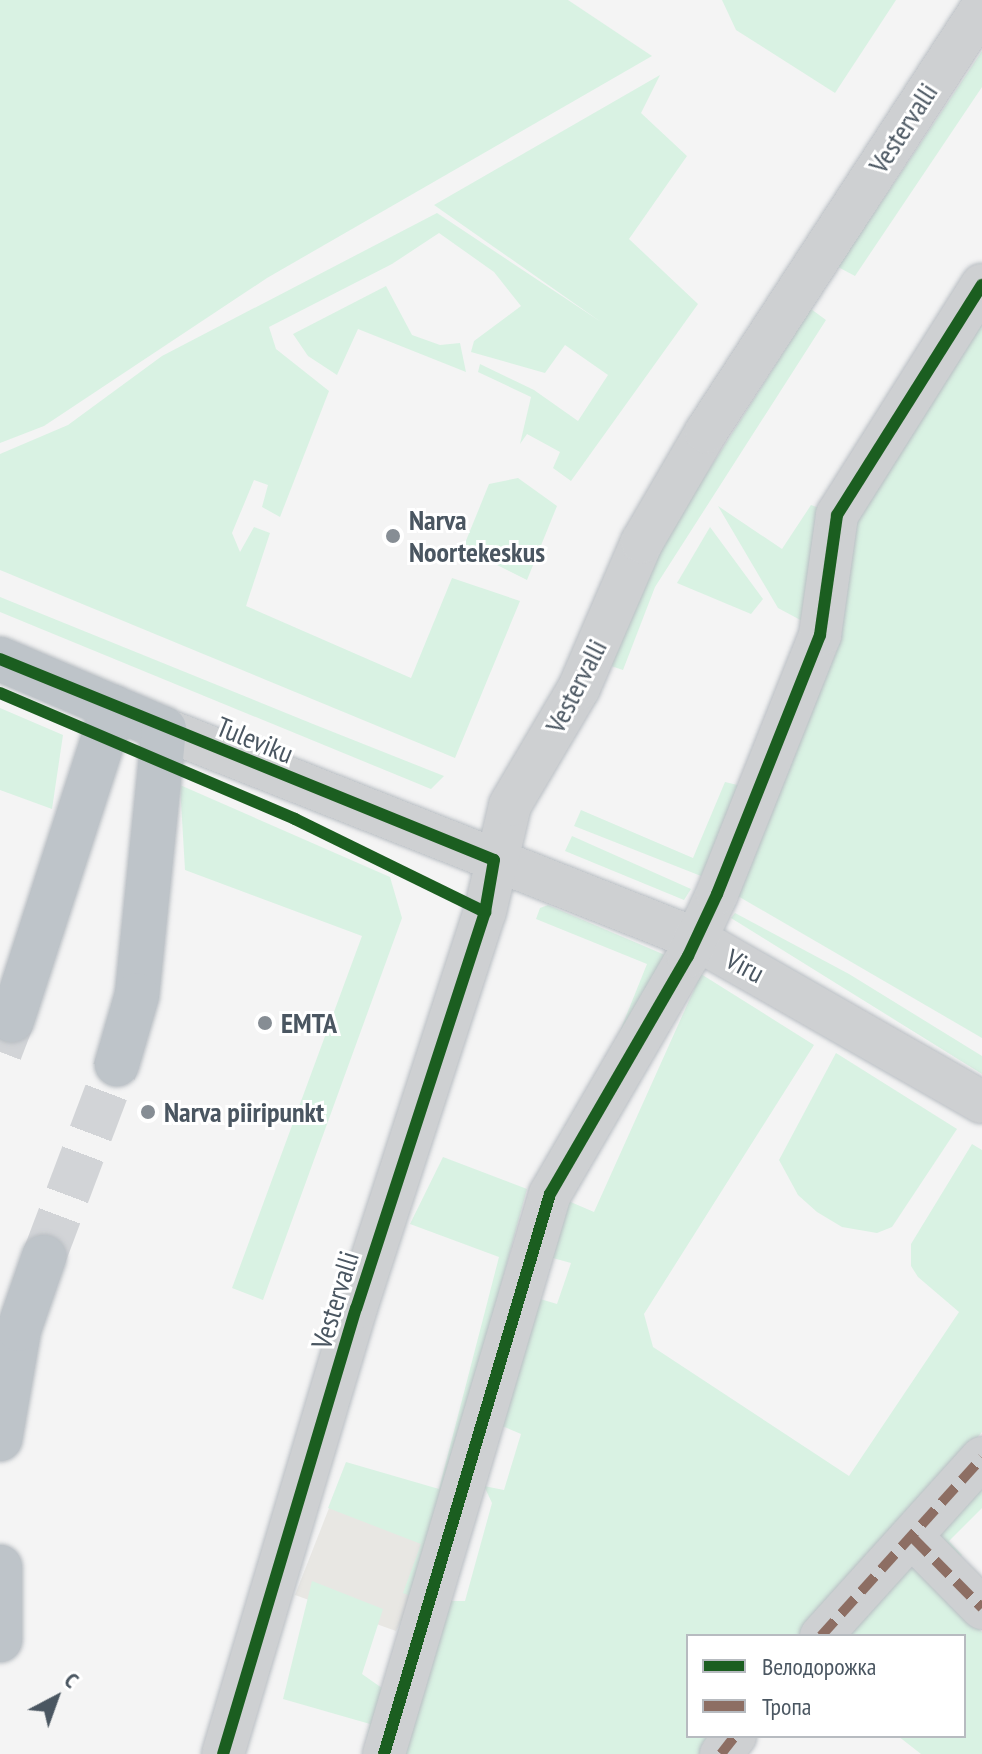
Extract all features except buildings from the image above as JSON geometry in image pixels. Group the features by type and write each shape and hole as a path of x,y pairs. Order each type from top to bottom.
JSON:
{"highway":[{"name":"Tuleviku","path":"0,659 164,729"},
{"path":"12,1020 114,707"},
{"path":"117,1064 137,995 164,729"},
{"path":"0,1439 19,1329 44,1257"},
{"path":"0,1567 0,1640"}],"street":[{"name":"Vestervalli","path":"223,1754 356,1308 485,912 494,860 510,805 579,688 642,542 808,270 982,8"},
{"path":"384,1754 550,1194 696,939 820,635 837,515 982,285"},
{"name":"Tuleviku","path":"164,729 494,860"},
{"name":"Viru","path":"494,860 696,939 982,1102"},
{"path":"823,1634 914,1539 982,1458"},
{"path":"914,1539 982,1608"},
{"path":"721,1754 733,1738"}],"shaded area":[{"path":"333,1498 438,1550 396,1631 295,1595"}],"green space":[{"path":"0,0 568,0 652,56 267,278 44,426 0,443"},
{"path":"722,0 896,0 835,93 736,30"},
{"path":"982,51 982,87 855,276 838,267"},
{"path":"660,75 641,113 687,156 629,239 698,304 571,481 553,468 560,452 527,434 520,444 531,397 478,372 480,364 534,390 578,421 608,375 565,345 545,373 471,352 474,341 521,306 494,272 439,233 392,264 269,327 276,349 329,391 280,517 262,507 268,485 254,480 232,533 240,552 254,527 270,533 246,606 411,678 452,578 520,601 455,758 0,570 0,454 68,425 162,356 437,213 601,322 434,205"},
{"path":"386,286 412,335 440,345 460,343 466,372 358,329 337,375 308,356 293,334"},
{"path":"982,307 982,1038 736,895 846,524"},
{"path":"811,309 826,320 655,587 623,670 608,665 654,556"},
{"path":"518,478 557,506 527,580 463,548 489,484"},
{"path":"811,505 828,511 806,623 778,608 718,506 782,549"},
{"path":"710,527 763,599 751,614 677,583"},
{"path":"0,597 444,776 431,789 0,612"},
{"path":"0,708 63,735 52,809 0,790"},
{"path":"725,782 746,787 701,876 574,826 581,810 693,858"},
{"path":"180,785 390,877 402,918 263,1300 232,1288 362,936 185,870"},
{"path":"572,836 691,889 684,900 565,851"},
{"path":"548,905 672,958 618,1036 647,964 536,919 540,908"},
{"path":"735,913 849,974 982,1056 982,1074 731,918"},
{"path":"701,974 814,1045 644,1314 653,1347 849,1476 959,1312 918,1277 911,1266 911,1244 972,1144 982,1150 982,1432 815,1634 686,1634 686,1738 724,1738 710,1754 400,1754 444,1601 465,1601 492,1503 484,1486 504,1490 521,1434 495,1423 530,1296 557,1304 571,1263 542,1255 566,1200 594,1212"},
{"path":"836,1053 957,1129 892,1227 877,1233 842,1227 817,1212 798,1195 779,1160"},
{"path":"443,1157 527,1189 416,1598 403,1593 421,1544 328,1508 346,1462 439,1489 499,1257 410,1224"},
{"path":"982,1481 982,1508 949,1541 962,1555 955,1562 935,1534"},
{"path":"910,1558 982,1632 982,1754 921,1754 901,1738 966,1738 966,1634 844,1634"},
{"path":"312,1581 383,1609 362,1674 389,1693 373,1754 363,1754 370,1724 283,1699"}],"tunnel":[{"path":"0,1052 12,1020"},
{"path":"44,1257 117,1064"}],"marked path":[{"path":"823,1634 982,1458"},
{"path":"914,1539 982,1608"},
{"path":"721,1754 733,1738"}],"cycle path":[{"path":"384,1754 550,1194 688,956 717,894 820,635 837,515 982,285"},
{"path":"0,659 494,860 485,912 356,1308 223,1754"},
{"path":"0,693 295,819 485,912"}],"place":[{"name":"Narva Noortekeskus","path":"393,536"},
{"name":"EMTA","path":"265,1023"},
{"name":"Narva piiripunkt","path":"148,1112"}]}
